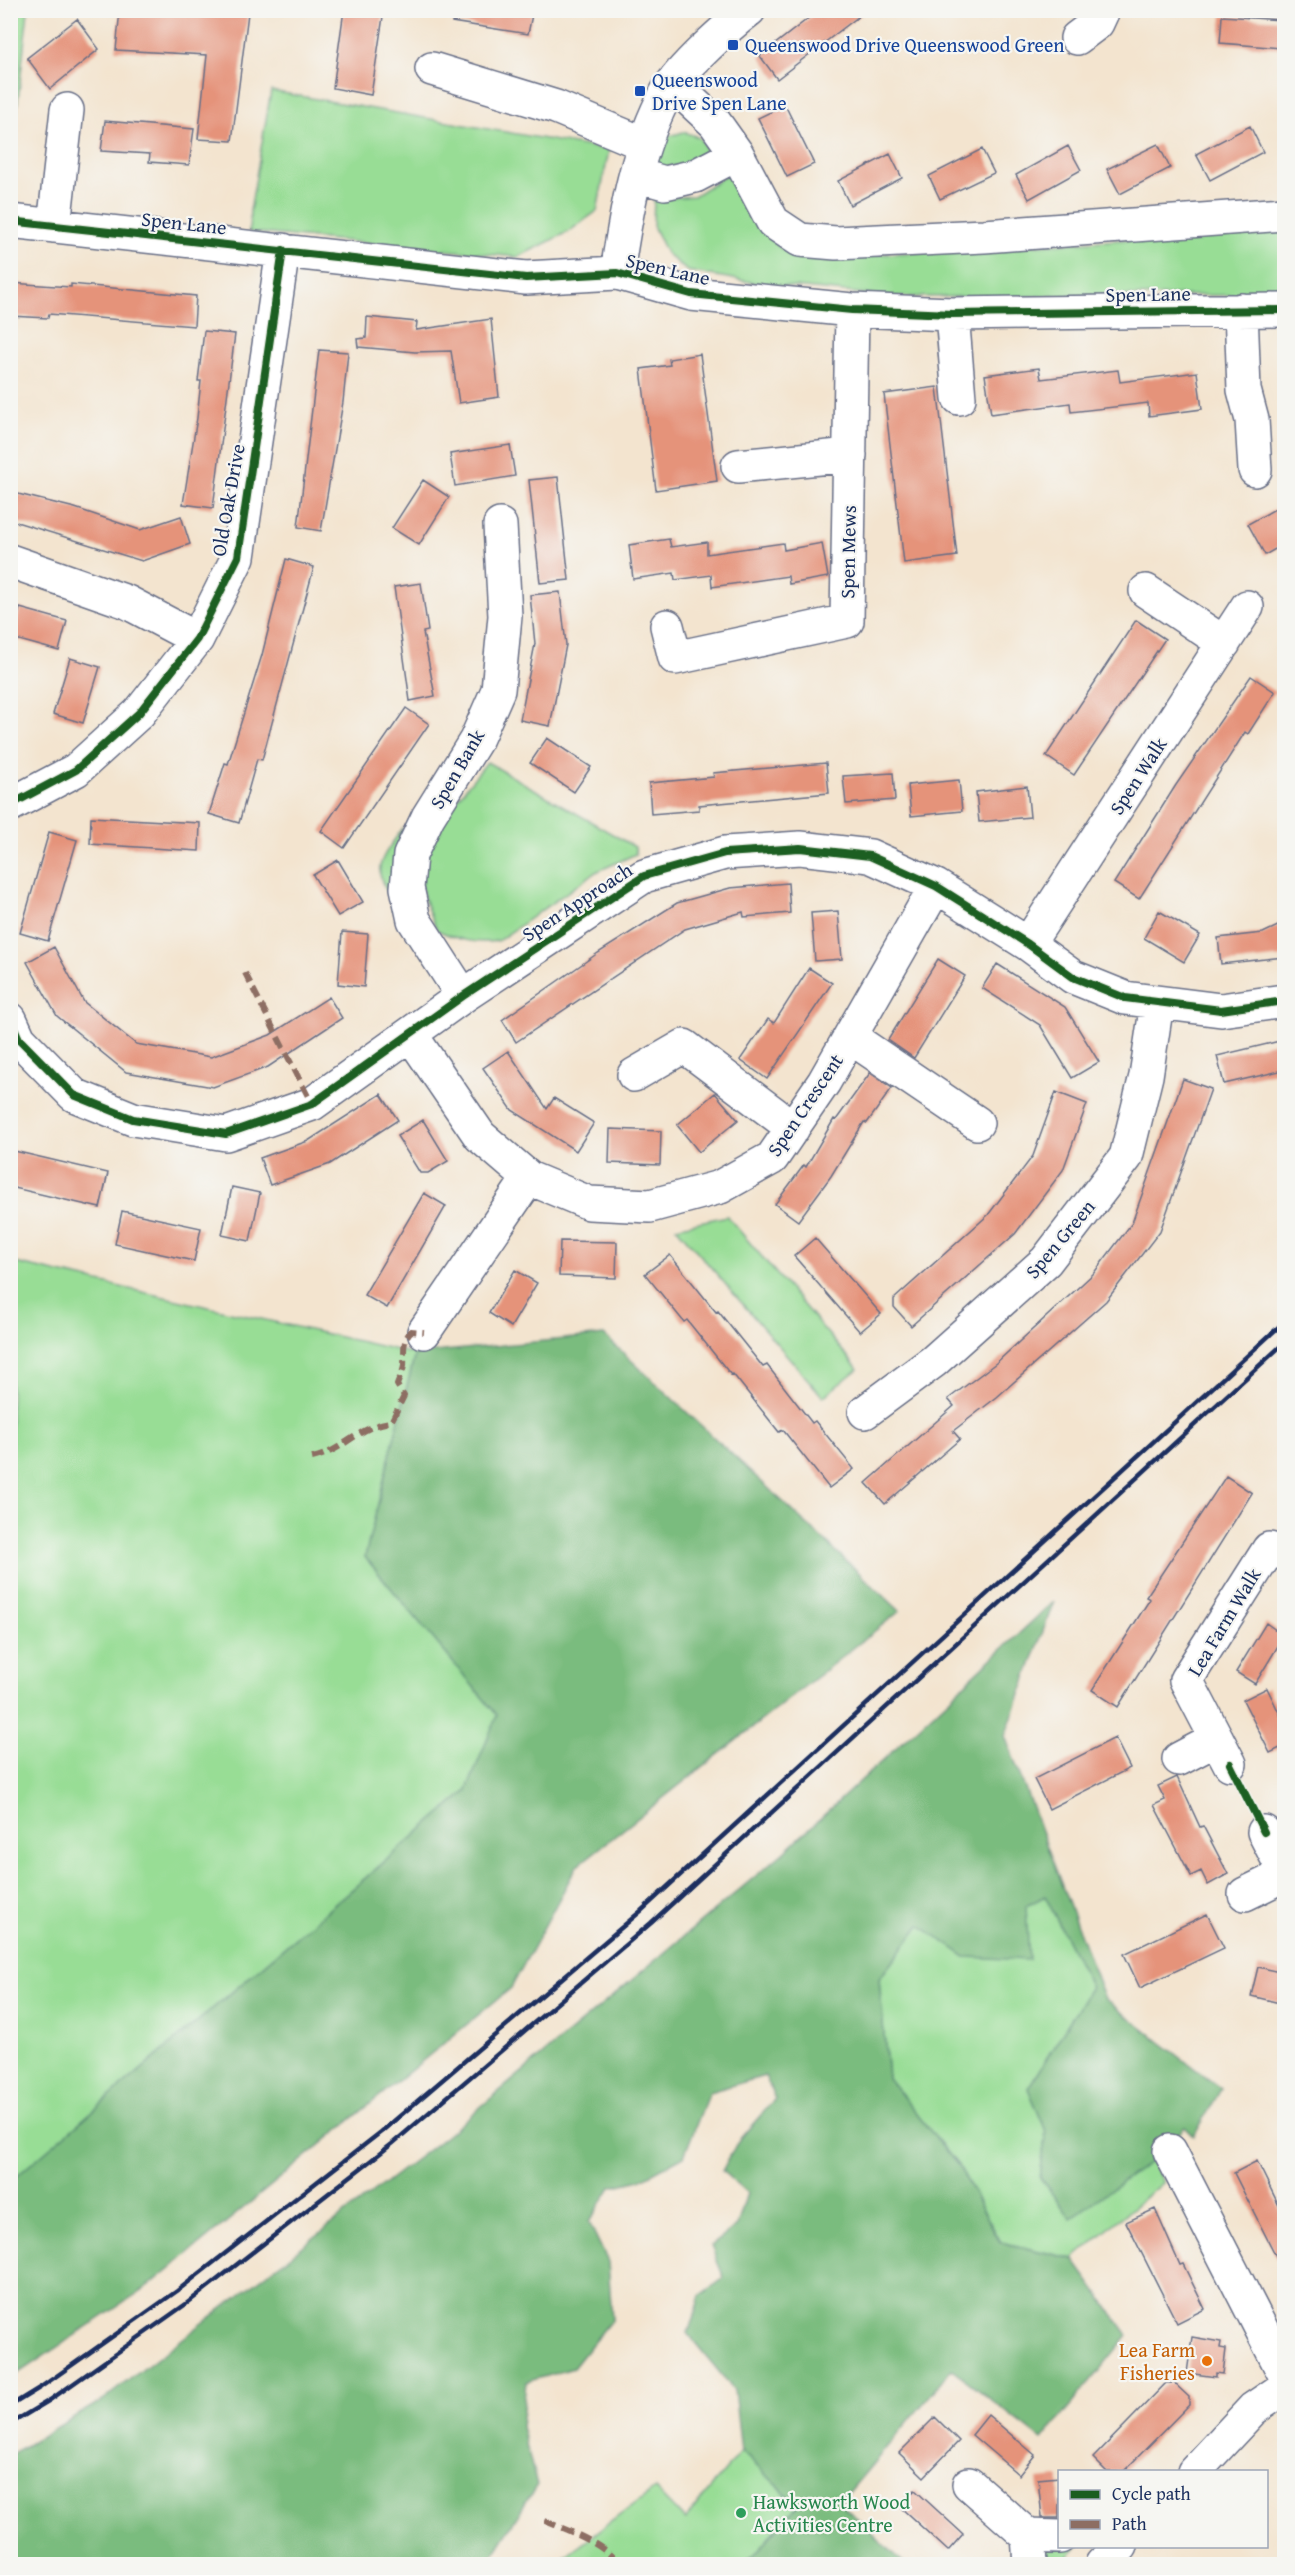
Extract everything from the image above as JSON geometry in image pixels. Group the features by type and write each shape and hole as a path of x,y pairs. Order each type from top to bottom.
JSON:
{"street":[{"path":"617,273 623,229 640,159 673,84 730,25 749,10"},
{"path":"1077,38 1097,23 1103,10"},
{"path":"432,69 555,107 640,159 665,183 695,177 737,154"},
{"path":"673,84 715,123 737,154 773,222 800,240 836,243 984,236 1284,214"},
{"path":"54,226 67,110"},
{"name":"Spen Lane","path":"10,221 525,278 617,273 691,294 852,310 952,314 1284,310"},
{"name":"Old Oak Drive","path":"10,805 76,770 139,713 197,639 238,557 283,250"},
{"name":"Spen Mews","path":"667,626 675,658 847,621 852,310"},
{"path":"1241,310 1244,390 1252,420 1255,470"},
{"path":"952,314 959,398"},
{"path":"738,465 850,456"},
{"name":"Spen Bank","path":"463,996 414,920 407,888 410,855 428,817 476,740 498,690 505,616 500,525"},
{"path":"10,561 127,602 197,639"},
{"path":"1146,591 1224,643"},
{"name":"Spen Walk","path":"1028,944 1247,608"},
{"name":"Spen Approach","path":"10,1019 20,1039 74,1095 134,1119 226,1134 312,1104 463,996 644,876 725,852 800,848 870,856 936,886 1028,944 1073,977 1125,998 1221,1010 1284,1001"},
{"name":"Spen Crescent","path":"411,1035 480,1136 529,1178 590,1203 650,1206 720,1187 772,1158 850,1037 936,886"},
{"name":"Spen Green","path":"865,1412 943,1354 1046,1261 1126,1157 1146,1076 1156,1003"},
{"path":"850,1037 977,1124"},
{"path":"634,1075 684,1046 793,1128"},
{"path":"424,1332 529,1178"},
{"name":"Lea Farm Walk","path":"1179,1759 1224,1752 1186,1680 1269,1549 1284,1553"},
{"path":"1245,1894 1284,1873 1264,1832"},
{"path":"1170,2151 1284,2373"},
{"path":"1196,2470 1253,2409 1284,2388"},
{"path":"969,2484 1039,2546"},
{"path":"1102,2565 1120,2548"}],"green space":[{"path":"10,11 28,11 11,161"},
{"path":"271,91 609,150 597,211 568,232 518,257 249,232 250,211"},
{"path":"683,132 699,138 704,144 706,154 699,163 660,168 656,161 663,138"},
{"path":"731,172 757,226 782,249 819,258 1284,230 1284,295 898,297 762,284 687,271 666,253 653,226 654,199 694,196"},
{"path":"487,762 635,847 636,854 596,872 498,941 481,942 459,939 437,930 425,900 421,881 426,849 434,833"},
{"path":"403,828 396,856 400,913 384,887 380,869 386,852"},
{"path":"727,1216 858,1369 823,1397 676,1227"},
{"path":"11,1262 415,1354 365,1557 498,1715 466,1792 11,2181"},
{"path":"604,1335 900,1611 577,1866 511,1988 150,2285 11,2378 11,2181 466,1792 497,1715 365,1557 415,1354"},
{"path":"1054,1601 1005,1736 1105,1999 1221,2089 1194,2136 1185,2127 1151,2161 1071,2218 1040,2178 1046,2131 1028,2088 1091,1987 1045,1896 1026,1906 1029,1960 966,1957 920,1925 879,1979 888,2078 960,2168 1000,2242 1073,2259 1128,2335 1042,2440 952,2369 840,2503 905,2564 746,2564 798,2505 741,2451 734,2390 688,2334 700,2296 724,2278 711,2246 737,2226 747,2193 722,2171 738,2141 775,2099 765,2076 709,2092 684,2156 640,2180 611,2187 589,2222 608,2262 612,2319 573,2368 526,2382 521,2427 537,2485 487,2564 11,2564 10,2455 103,2400 446,2136 783,1853"},
{"path":"1045,1896 1091,1987 1028,2088 1046,2131 1040,2178 1071,2218 1151,2161 1163,2182 1073,2259 1001,2242 960,2168 888,2078 879,1979 920,1925 966,1957 1026,1906"},
{"name":"Hawksworth Wood Activities Centre","path":"741,2451 798,2505 746,2564 554,2564 655,2489 685,2520"},
{"path":"1039,2547 1077,2548 1061,2564 1041,2564"}],"building":[{"path":"120,10 241,10 248,13 232,141 198,139 207,55 116,50"},
{"path":"344,10 384,10 371,95 333,88"},
{"path":"453,10 533,10 528,34 452,22"},
{"path":"819,10 867,10 777,79 760,56"},
{"path":"1222,16 1282,20 1281,48 1220,43"},
{"path":"77,19 99,49 50,89 27,58"},
{"path":"785,105 814,164 787,177 758,118"},
{"path":"105,121 194,129 189,165 149,162 150,154 101,151"},
{"path":"1250,126 1263,152 1210,180 1196,154"},
{"path":"1158,144 1170,168 1120,194 1107,169"},
{"path":"1068,146 1081,170 1029,199 1016,175"},
{"path":"982,149 994,173 940,199 929,176"},
{"path":"890,154 902,178 850,205 838,181"},
{"path":"10,283 71,287 71,284 196,296 194,326 49,314 48,318 10,316"},
{"path":"367,317 417,322 416,330 491,319 499,397 459,403 451,351 415,352 358,347 357,339 366,338"},
{"path":"204,331 235,334 213,508 183,504 197,418 201,381 198,381"},
{"path":"319,350 348,352 343,402 321,531 298,527"},
{"path":"700,354 717,481 656,490 641,369 670,365 669,359"},
{"path":"1039,368 1041,379 1118,370 1120,382 1197,372 1202,409 1149,416 1148,403 1071,412 1070,403 991,414 985,375"},
{"path":"937,387 957,556 904,563 884,394"},
{"path":"510,445 515,476 455,486 450,454"},
{"path":"558,477 569,580 540,583 529,480"},
{"path":"423,480 449,497 419,545 392,528"},
{"path":"10,492 75,508 140,530 181,516 190,544 142,561 10,520"},
{"path":"1284,504 1284,544 1265,555 1248,524"},
{"path":"669,539 671,547 707,542 707,554 783,543 784,550 822,543 828,577 789,584 788,576 712,587 711,575 675,580 674,573 633,579 629,545"},
{"path":"286,559 314,567 262,760 257,759 239,823 209,814 225,763 228,764 262,655"},
{"path":"421,583 428,631 423,632 435,696 410,701 394,587"},
{"path":"560,592 566,645 550,726 520,720 535,644 530,595"},
{"path":"20,608 67,621 59,651 12,638"},
{"path":"1136,620 1165,639 1074,775 1046,756"},
{"path":"70,658 100,667 83,723 53,714"},
{"path":"1251,676 1275,692 1248,734 1245,732 1139,899 1114,883 1176,785"},
{"path":"406,708 429,724 344,848 321,831"},
{"path":"547,738 591,767 574,792 530,763"},
{"path":"826,763 829,793 699,805 699,810 651,814 649,783 714,777 713,773"},
{"path":"893,773 895,800 846,804 843,776"},
{"path":"959,780 962,811 911,816 908,785"},
{"path":"1027,786 1030,817 979,822 976,792"},
{"path":"91,817 200,823 199,851 90,844"},
{"path":"49,832 77,840 48,941 20,933"},
{"path":"338,860 363,902 338,916 313,875"},
{"path":"788,883 790,913 744,917 743,912 685,929 516,1042 502,1020 598,953 677,903 730,888"},
{"path":"838,911 842,959 815,961 811,913"},
{"path":"1159,911 1200,935 1184,962 1144,938"},
{"path":"1284,923 1284,957 1221,964 1218,938 1263,933"},
{"path":"342,932 368,934 364,987 338,984"},
{"path":"54,947 84,1002 136,1044 211,1057 270,1035 329,997 342,1018 268,1067 213,1087 126,1072 57,1016 27,962"},
{"path":"938,959 965,976 914,1058 888,1040"},
{"path":"997,964 1065,1007 1099,1062 1072,1078 1040,1025 982,988"},
{"path":"809,968 832,983 767,1079 740,1060 768,1019 774,1023"},
{"path":"1284,1040 1284,1070 1224,1084 1217,1056"},
{"path":"508,1051 547,1109 554,1098 594,1123 576,1151 512,1110 483,1068"},
{"path":"870,1073 892,1088 867,1123 864,1122 831,1176 798,1221 775,1204 804,1165 806,1167 834,1119 836,1120"},
{"path":"1183,1079 1211,1089 1160,1231 1106,1301 997,1397 953,1431 960,1439 885,1504 866,1483 954,1406 948,1399 996,1363 1093,1274 1132,1223"},
{"path":"1056,1092 1087,1104 1063,1170 1015,1234 911,1326 894,1307 894,1299 988,1215 1033,1156"},
{"path":"715,1093 738,1120 699,1152 677,1125"},
{"path":"381,1094 398,1120 330,1164 270,1185 260,1158 308,1141"},
{"path":"423,1120 448,1161 428,1173 420,1173 397,1136"},
{"path":"610,1129 661,1131 660,1165 609,1163"},
{"path":"10,1150 108,1173 100,1208 10,1187"},
{"path":"232,1187 260,1193 250,1241 222,1235"},
{"path":"424,1193 446,1206 387,1308 364,1295"},
{"path":"122,1211 201,1228 194,1261 115,1244"},
{"path":"815,1238 881,1314 860,1332 794,1256"},
{"path":"560,1241 617,1242 616,1278 559,1276"},
{"path":"670,1255 763,1367 767,1365 812,1423 815,1421 854,1469 829,1488 783,1430 779,1432 687,1320 684,1322 645,1274"},
{"path":"515,1270 537,1283 511,1327 489,1313"},
{"path":"1226,1476 1252,1493 1118,1707 1092,1690 1150,1599 1146,1597"},
{"path":"1266,1623 1284,1636 1255,1684 1236,1672"},
{"path":"1267,1688 1284,1723 1284,1746 1270,1753 1243,1700"},
{"path":"1115,1738 1130,1768 1049,1809 1034,1779"},
{"path":"1177,1777 1200,1827 1203,1826 1228,1874 1208,1885 1201,1871 1191,1876 1154,1805 1165,1800 1158,1786"},
{"path":"1207,1914 1224,1948 1140,1988 1124,1954"},
{"path":"1258,1967 1284,1973 1284,2004 1251,1996"},
{"path":"1257,2161 1284,2216 1284,2272 1234,2173"},
{"path":"1155,2209 1180,2265 1183,2264 1205,2309 1177,2323 1126,2222"},
{"name":"Lea Farm Fisheries","path":"1192,2337 1221,2342 1220,2348 1226,2349 1223,2374 1216,2373 1216,2377 1187,2373"},
{"path":"1166,2383 1174,2383 1189,2397 1189,2405 1125,2470 1105,2470 1093,2458"},
{"path":"988,2415 1035,2455 1019,2475 972,2435"},
{"path":"935,2417 959,2441 924,2477 899,2453"},
{"path":"1058,2477 1058,2518 1042,2518 1038,2479"},
{"path":"915,2490 963,2534 948,2551 899,2506"}],"railway":[{"path":"10,2406 41,2387 177,2291 381,2132 641,1911 1284,1322"},
{"path":"10,2424 50,2400 186,2304 392,2144 651,1923 1284,1343"}],"marked path":[{"path":"245,973 312,1104"},
{"path":"312,1458 333,1450 370,1428 391,1422 404,1396 397,1385 404,1366 406,1339 411,1331 424,1332"},
{"path":"545,2521 595,2544 619,2564"}],"cycle path":[{"path":"10,221 526,278 617,273 691,294 852,310 952,314 1284,310"},
{"path":"10,805 76,770 139,713 197,639 238,557 283,250"},
{"path":"10,1019 19,1039 74,1095 133,1119 226,1134 312,1104 463,996 644,876 725,853 800,848 870,856 936,886 1028,944 1073,977 1125,998 1221,1010 1284,1001"},
{"path":"1230,1764 1264,1832"}],"place":[{"name":"Queenswood Drive Queenswood Green","path":"733,45"},
{"name":"Queenswood Drive Spen Lane","path":"640,91"},
{"name":"Lea Farm Fisheries","path":"1207,2361"},
{"name":"Hawksworth Wood Activities Centre","path":"741,2513"}]}
